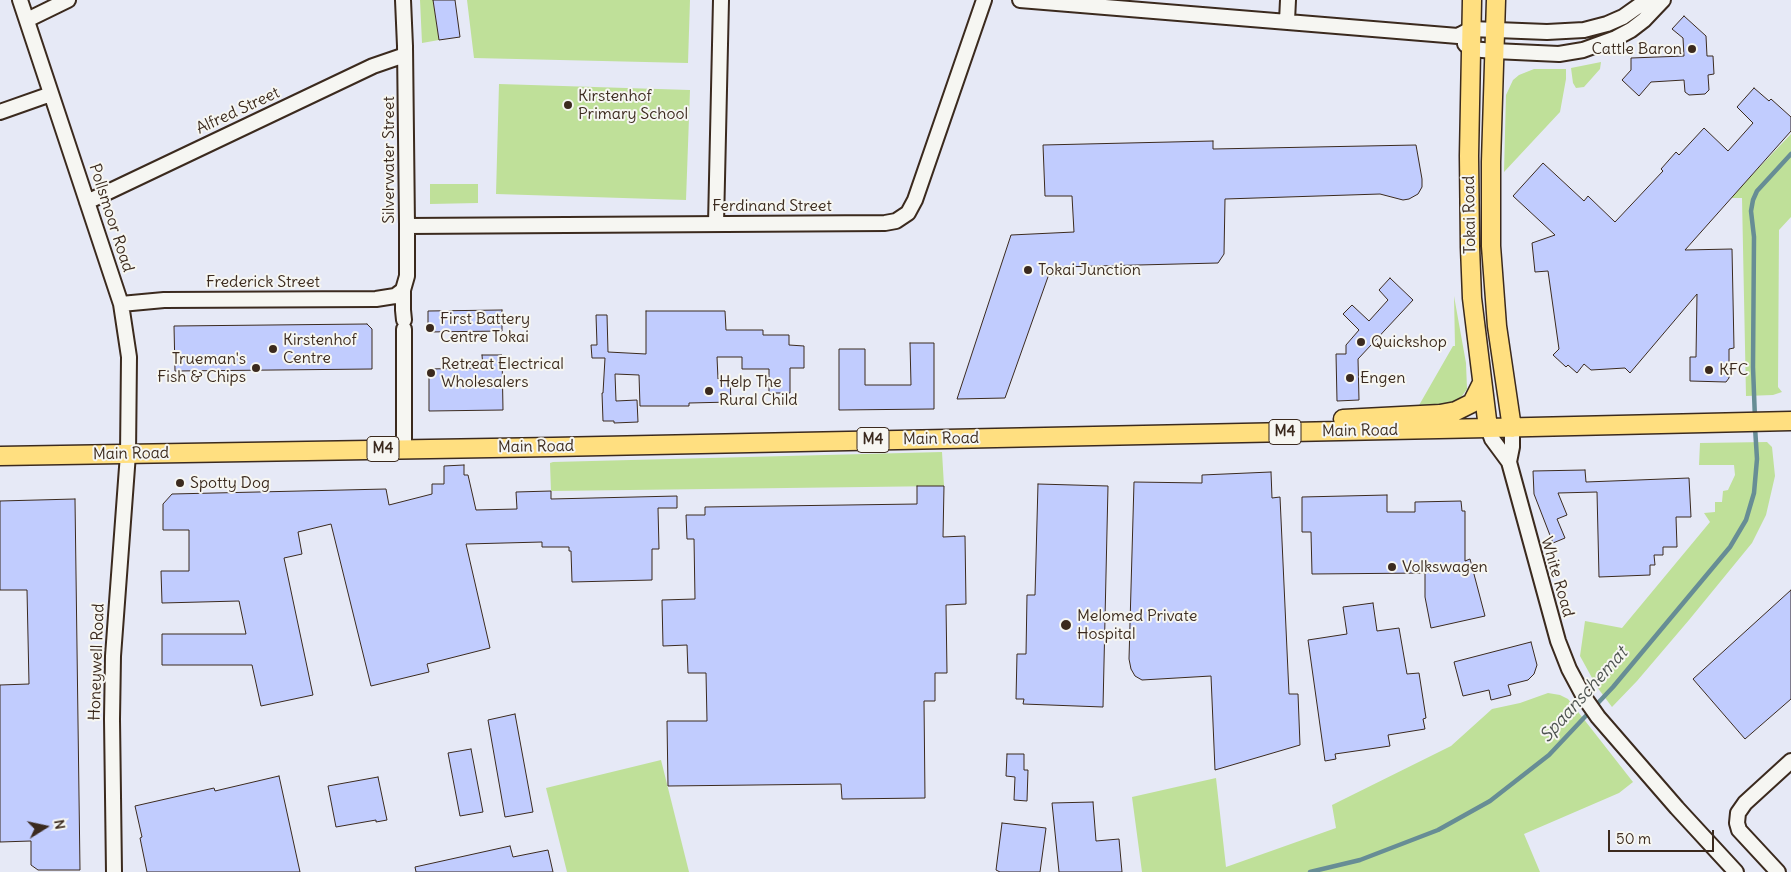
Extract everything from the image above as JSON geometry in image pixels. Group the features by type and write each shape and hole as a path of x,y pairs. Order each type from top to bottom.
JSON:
{"main road":[{"name":"Tokai Road","path":"1472,0 1465,32 1471,49 1470,247 1472,298 1488,428"},
{"name":"Tokai Road","path":"1496,0 1491,162 1491,246 1497,326 1512,428"},
{"path":"1077,436 1110,424 1289,421 1440,414 1456,411 1472,403 1482,383"},
{"name":"Main Road","path":"0,456 1512,428 1791,421"}],"street":[{"name":"Pollsmoor Road","path":"20,0 121,304 129,358 128,454"},
{"path":"27,20 68,0"},
{"name":"Silverwater Street","path":"403,0 407,226 407,276 404,290 404,449"},
{"path":"716,224 721,0"},
{"name":"Ferdinand Street","path":"407,226 885,223 903,218 915,200 984,0"},
{"path":"1020,0 1288,21 1465,32 1495,30 1568,32 1584,30 1607,24 1623,17 1647,0"},
{"path":"1288,0 1288,21"},
{"path":"1471,49 1559,54 1601,45 1631,30 1664,0"},
{"name":"Alfred Street","path":"87,202 373,66 405,55"},
{"path":"0,112 51,94"},
{"name":"Frederick Street","path":"121,304 164,300 376,298 396,296 404,290"},
{"name":"White Road","path":"1488,428 1492,439 1508,462 1558,641 1584,697 1598,717 1677,808 1736,872"},
{"name":"White Road","path":"1508,462 1512,447 1512,428"},
{"name":"Honeywell Road","path":"114,872 113,656 128,454"},
{"path":"1778,872 1739,830 1737,823 1738,813 1744,803 1791,761"}],"green space":[{"path":"420,0 433,0 439,40 422,43"},
{"path":"467,0 690,0 688,63 474,58"},
{"path":"1601,62 1600,69 1584,87 1576,88 1573,83 1571,68"},
{"path":"1534,69 1566,69 1560,112 1504,172 1506,95 1513,80 1519,75"},
{"path":"499,84 690,90 686,200 496,194"},
{"path":"1791,134 1791,217 1779,230 1778,387 1782,392 1773,395 1746,396 1742,198 1730,198"},
{"path":"430,184 478,184 478,203 430,204"},
{"path":"1454,296 1466,363 1467,389 1459,400 1445,406 1418,407 1453,346 1455,346"},
{"path":"1767,442 1772,447 1775,476 1766,515 1752,543 1637,681 1612,707 1597,687 1580,656 1585,621 1622,628 1710,522 1704,513 1715,512 1715,502 1722,502 1723,491 1728,490 1735,475 1734,465 1699,465 1700,443"},
{"path":"942,452 944,486 551,491 550,463 553,462"},
{"path":"1548,693 1560,695 1568,699 1633,782 1619,793 1524,834 1540,872 1142,872 1132,797 1216,778 1226,867 1336,828 1332,805 1451,746 1492,709 1520,703"},
{"path":"661,760 689,872 567,872 546,788"}],"building":[{"path":"433,0 455,0 460,37 439,40"},
{"path":"1684,16 1706,36 1707,56 1713,56 1714,74 1708,75 1709,90 1705,94 1689,95 1685,92 1684,80 1651,82 1639,96 1622,80 1631,70 1631,58 1684,56 1683,38 1672,29"},
{"path":"1754,88 1769,101 1771,99 1791,117 1791,131 1685,250 1732,249 1734,348 1729,349 1729,378 1726,382 1690,381 1690,357 1696,357 1697,294 1630,373 1625,368 1591,370 1584,364 1577,373 1568,365 1566,367 1553,355 1559,349 1548,271 1535,272 1532,243 1555,235 1513,196 1543,163 1584,201 1588,196 1615,222 1663,171 1661,169 1676,152 1679,155 1704,128 1728,151 1753,123 1737,107"},
{"name":"Tokai Junction","path":"1213,141 1213,149 1416,145 1422,187 1418,194 1403,200 1380,194 1225,199 1224,254 1218,263 1058,267 1056,276 1049,274 1005,398 957,399 1011,235 1074,232 1072,196 1045,196 1043,145"},
{"path":"1390,278 1413,300 1358,359 1359,400 1337,401 1336,354 1346,354 1346,345 1359,330 1343,314 1352,305 1369,321 1388,300 1379,290"},
{"path":"502,310 502,331 428,332 428,311"},
{"path":"646,311 725,311 726,330 763,330 763,335 789,335 789,345 804,346 804,368 790,368 790,393 769,393 769,369 742,369 742,357 717,357 718,379 730,379 731,402 689,403 689,406 640,406 639,375 615,374 616,401 637,400 638,422 614,423 614,421 603,421 602,393 605,358 592,358 591,345 597,345 596,315 607,315 608,352 646,354"},
{"name":"Kirstenhof Centre","path":"367,324 372,329 372,369 175,371 174,326"},
{"path":"910,343 934,343 934,409 839,410 839,349 865,349 865,385 911,385"},
{"path":"482,355 502,355 503,410 429,411 429,369 483,368"},
{"path":"464,465 464,475 468,475 476,510 517,509 516,492 551,491 551,499 677,496 677,508 658,508 659,549 652,549 652,580 572,582 571,551 569,551 569,547 542,547 542,542 466,544 490,648 427,664 429,672 371,686 331,524 298,532 302,554 284,558 313,695 261,706 252,665 162,665 162,634 246,634 239,601 162,603 161,571 189,571 189,530 163,530 163,504 172,494 386,489 389,505 432,494 432,484 444,484 444,466"},
{"path":"1585,470 1586,482 1689,478 1691,517 1676,517 1677,547 1663,547 1663,555 1654,555 1655,565 1650,565 1650,575 1599,577 1597,492 1558,493 1567,515 1557,519 1565,538 1553,543 1534,494 1533,471"},
{"path":"1271,472 1272,498 1280,497 1289,694 1298,694 1300,745 1215,770 1211,676 1142,680 1135,676 1131,669 1129,659 1134,482 1202,483 1202,475"},
{"name":"Melomed Private Hospital","path":"1038,484 1108,486 1103,707 1023,704 1024,699 1016,699 1017,654 1026,654 1027,595 1035,595"},
{"path":"917,486 944,486 943,537 965,536 966,604 946,605 947,673 935,673 935,701 924,701 925,798 842,799 841,784 668,786 667,721 707,721 706,673 688,673 687,645 663,646 662,600 695,599 694,539 687,539 686,515 705,515 705,507 917,504"},
{"name":"Volkswagen","path":"1387,495 1387,512 1415,512 1415,502 1461,501 1462,511 1465,511 1465,561 1470,559 1485,616 1431,628 1425,597 1425,573 1312,574 1311,532 1302,532 1302,497"},
{"path":"75,499 80,870 38,870 31,865 31,841 0,842 0,685 29,684 27,590 0,590 0,501"},
{"path":"1791,590 1791,699 1745,739 1693,679"},
{"path":"1373,603 1377,631 1399,628 1407,674 1419,673 1426,718 1423,719 1425,729 1388,735 1390,746 1335,754 1336,759 1325,761 1308,640 1347,634 1343,607"},
{"path":"1531,642 1537,665 1534,674 1528,680 1508,685 1511,695 1491,700 1489,690 1463,696 1454,662"},
{"path":"515,714 533,812 505,817 488,720"},
{"path":"471,749 483,812 460,816 448,753"},
{"path":"1007,754 1024,754 1024,770 1028,770 1027,801 1014,800 1015,777 1006,776"},
{"path":"279,776 300,872 147,872 135,806 214,788 215,791"},
{"path":"378,777 387,820 336,827 328,786"},
{"path":"1093,802 1096,841 1119,839 1122,872 1059,872 1052,803"},
{"path":"1002,823 1046,828 1040,872 1000,872 996,870"},
{"path":"510,846 513,857 548,850 553,872 416,872 415,867"}],"waterway":[{"path":"1755,419 1753,367 1754,237 1751,211 1757,191 1791,154"},
{"name":"Spaanschemat","path":"1310,872 1360,860 1438,830 1490,801 1549,755 1613,687 1730,547 1746,520 1754,493 1757,459 1755,427"}],"place":[{"name":"Cattle Baron","path":"1692,49"},
{"name":"Kirstenhof Primary School","path":"568,105"},
{"name":"Tokai Junction","path":"1028,270"},
{"name":"First Battery Centre Tokai","path":"430,328"},
{"name":"Quickshop","path":"1361,342"},
{"name":"Kirstenhof Centre","path":"273,349"},
{"name":"Trueman's Fish & Chips","path":"256,368"},
{"name":"KFC","path":"1709,370"},
{"name":"Retreat Electrical Wholesalers","path":"431,373"},
{"name":"Engen","path":"1350,378"},
{"name":"Help The Rural Child","path":"709,391"},
{"name":"Spotty Dog","path":"180,483"},
{"name":"Volkswagen","path":"1392,567"},
{"name":"Melomed Private Hospital","path":"1066,625"}]}
